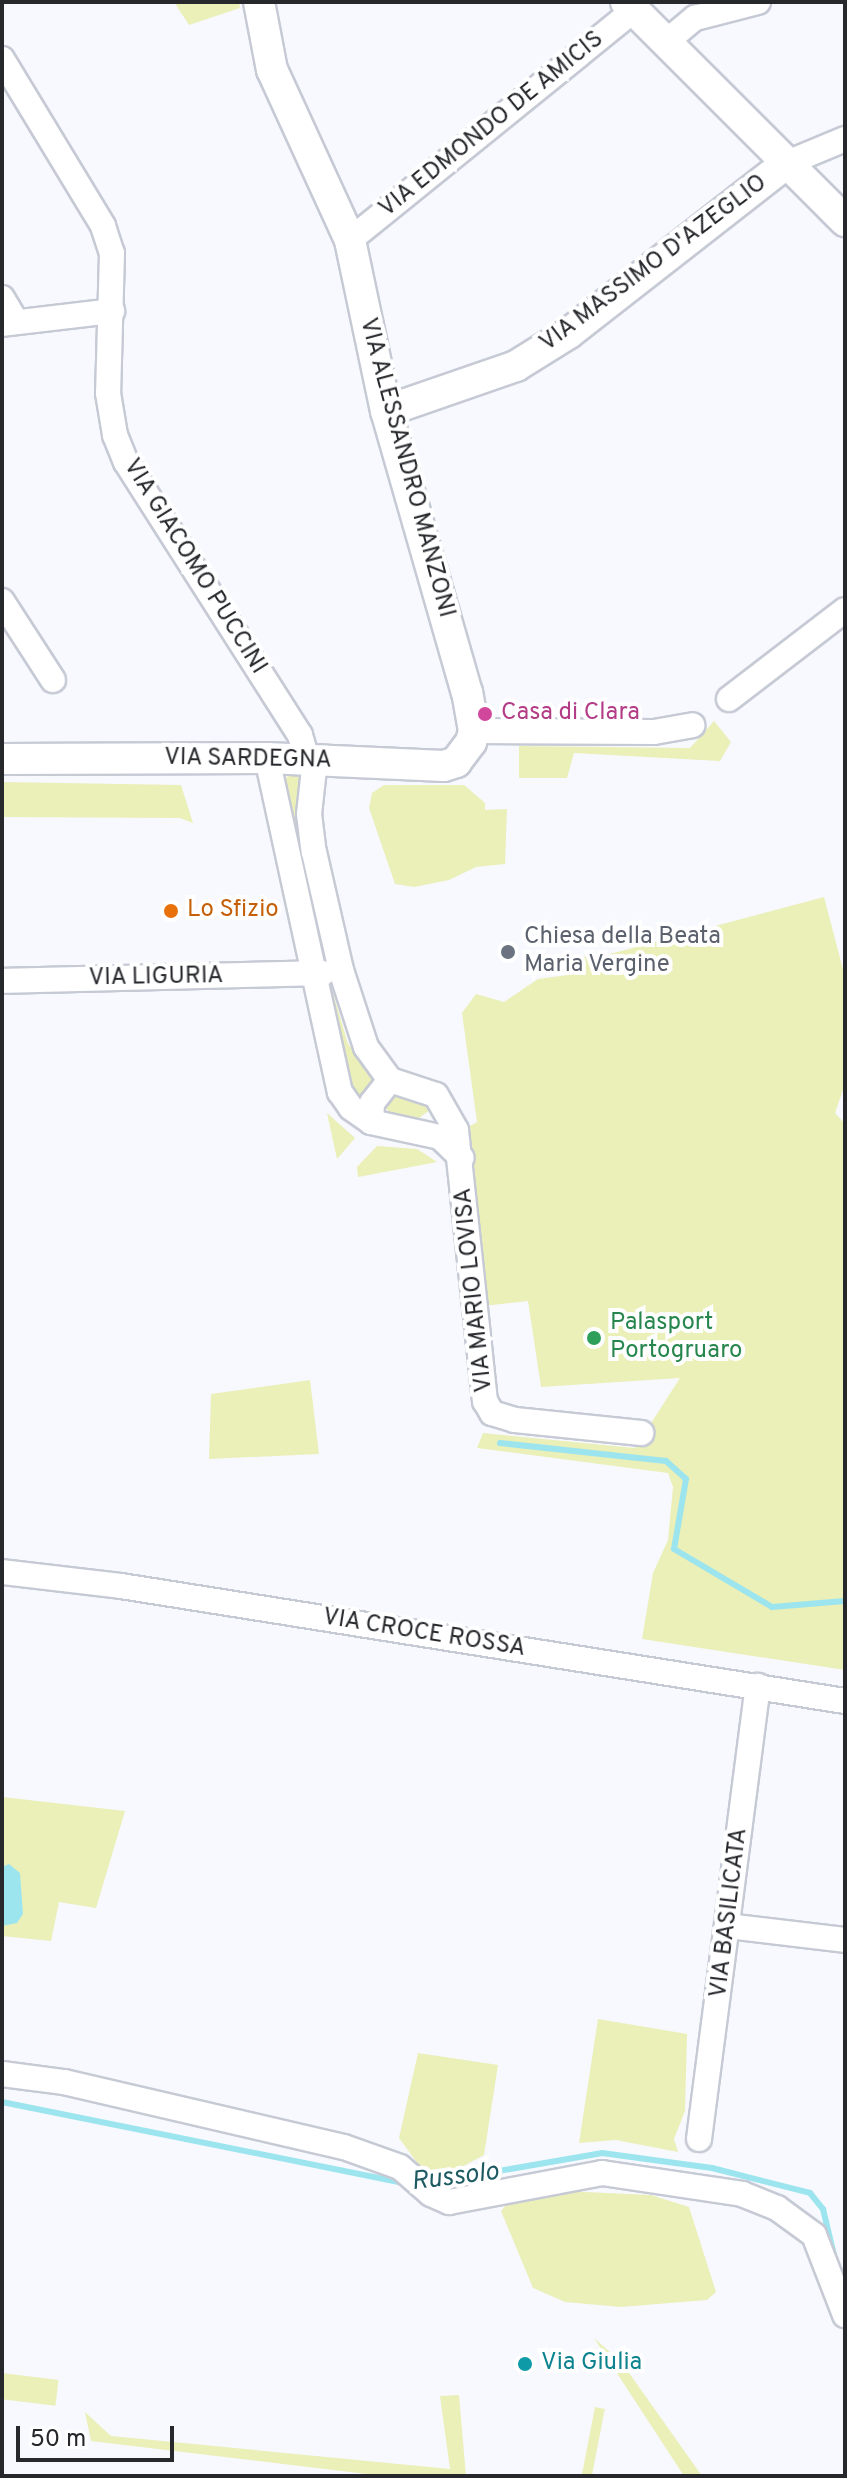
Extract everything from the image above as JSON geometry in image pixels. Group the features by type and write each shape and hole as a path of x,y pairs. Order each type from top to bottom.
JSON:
{"street":[{"name":"VIA ALESSANDRO MANZONI","path":"259,2 272,70 350,240 386,411 474,731"},
{"path":"666,42 695,18 758,2"},
{"name":"VIA EDMONDO DE AMICIS","path":"350,240 630,6"},
{"path":"630,6 845,221"},
{"name":"VIA GIACOMO PUCCINI","path":"2,59 103,226 112,253 108,393 126,462 300,735 311,760"},
{"path":"785,164 845,139"},
{"name":"VIA MASSIMO D'AZEGLIO","path":"386,411 516,366 569,333 785,164"},
{"path":"2,298 9,322 112,311"},
{"path":"2,601 53,680"},
{"path":"729,699 845,610"},
{"path":"474,731 654,732 692,725"},
{"name":"VIA SARDEGNA","path":"2,759 267,758 444,766 465,753 474,731"},
{"path":"267,758 311,975 340,1092 351,1108 371,1122"},
{"path":"311,760 311,833 341,970 366,1047 390,1080 372,1103 371,1122"},
{"path":"311,975 341,970"},
{"name":"VIA LIGURIA","path":"2,981 311,975"},
{"name":"VIA MARIO LOVISA","path":"390,1080 436,1095 456,1130 462,1158 479,1379 492,1413 641,1433"},
{"name":"VIA MARIO LOVISA","path":"371,1122 440,1137 462,1158"},
{"name":"VIA CROCE ROSSA","path":"2,1572 845,1701"},
{"name":"VIA BASILICATA","path":"699,2139 758,1686"},
{"path":"728,1926 845,1940"},
{"path":"2,2074 64,2082 344,2147 385,2159 424,2186 468,2202 542,2181 602,2173 742,2194 777,2208 814,2235 845,2315"}],"green space":[{"path":"174,2 239,2 240,8 189,25"},
{"path":"714,721 731,742 720,761 574,753 567,778 519,778 519,746 690,748"},
{"path":"297,773 302,779 297,825 323,949 317,951 282,779"},
{"path":"2,782 181,785 193,823 180,818 2,817"},
{"path":"384,785 464,785 485,803 485,810 507,809 505,864 476,867 449,880 414,887 395,884 369,808 372,793"},
{"path":"824,897 845,977 845,1084 835,1113 845,1124 845,1670 642,1639 653,1573 668,1540 673,1487 668,1473 477,1448 483,1433 635,1448 680,1378 541,1387 528,1301 482,1306 470,1126 477,1122 462,1013 476,994 504,1002 538,979 583,973 581,956 595,958"},
{"path":"324,979 329,979 348,1044 382,1085 365,1105 352,1088"},
{"path":"392,1091 431,1102 430,1110 416,1120 389,1114 384,1103"},
{"path":"327,1113 355,1138 337,1159"},
{"path":"377,1146 417,1149 437,1162 358,1177 357,1167"},
{"path":"310,1380 319,1454 209,1459 211,1394"},
{"path":"2,1797 125,1811 96,1908 59,1902 51,1941 2,1936"},
{"path":"598,2019 687,2034 685,2111 674,2139 678,2152 616,2140 579,2143"},
{"path":"418,2053 498,2065 484,2155 447,2175 421,2168 399,2138"},
{"path":"563,2191 651,2195 689,2207 716,2292 707,2300 621,2307 565,2302 533,2288 501,2211 506,2205"},
{"path":"594,2338 622,2363 702,2476 684,2476"},
{"path":"2,2373 59,2380 55,2406 2,2399"},
{"path":"459,2395 466,2476 384,2476 91,2441 85,2412 111,2436 450,2469 440,2396"},
{"path":"595,2407 605,2409 592,2476 582,2475"}],"water":[{"path":"9,1864 20,1873 23,1914 17,1923 2,1926 2,1867"}],"waterway":[{"path":"500,1443 666,1461 686,1479 674,1549 772,1607 845,1601"},
{"name":"Russolo","path":"2,2102 410,2184"},
{"name":"Russolo","path":"429,2183 602,2153 712,2168 810,2193 823,2209 834,2255"}],"place":[{"name":"Casa di Clara","path":"485,714"},
{"name":"Lo Sfizio","path":"171,911"},
{"name":"Chiesa della Beata Maria Vergine","path":"508,952"},
{"name":"Palasport Portogruaro","path":"594,1338"},
{"name":"Via Giulia","path":"525,2364"}]}
